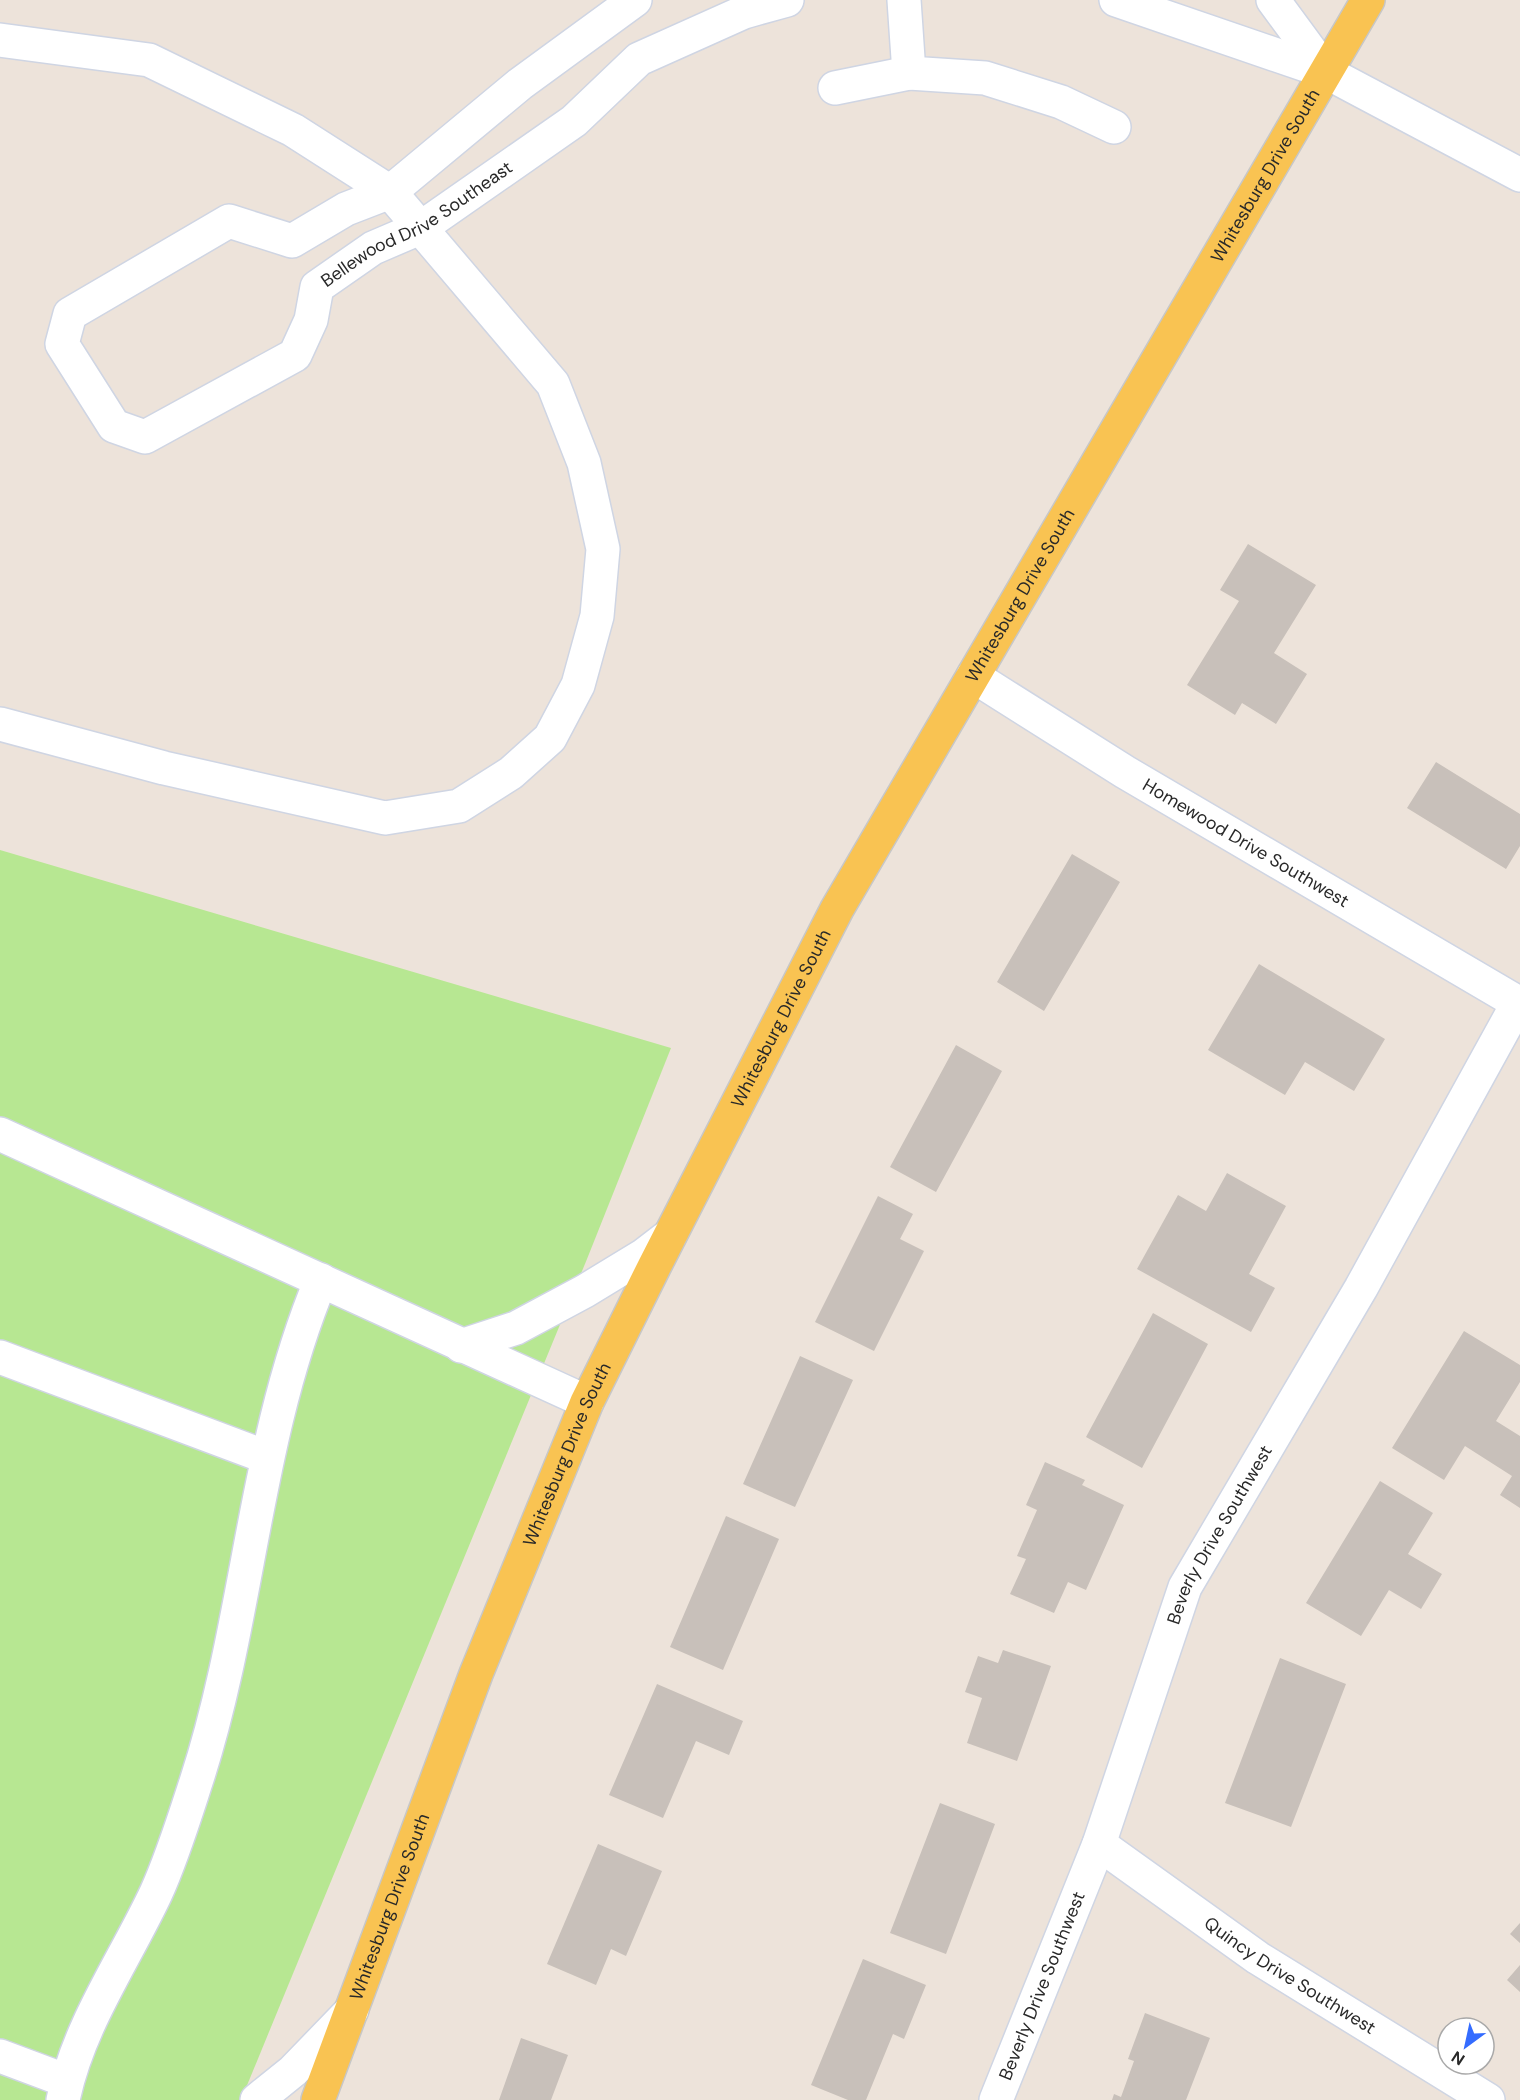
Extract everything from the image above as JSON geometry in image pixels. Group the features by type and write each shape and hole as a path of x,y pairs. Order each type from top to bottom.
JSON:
{"main road":[{"name":"Whitesburg Drive South","path":"318,2100 476,1674 587,1402 670,1235 837,909 1368,0"}],"street":[{"name":"Bellewood Drive Southeast","path":"633,1 520,84 390,192 346,208 292,241 229,221 70,314 62,344 114,426 145,437 295,355 311,320 317,287 373,248 422,227 574,121 639,59 744,12 786,0"},
{"path":"904,0 909,73"},
{"path":"1116,0 1326,72 1520,175"},
{"path":"1273,0 1326,72"},
{"path":"0,40 149,60 293,130 390,192 553,384 584,463 603,549 597,616 578,686 550,738 511,773 459,806 385,818 164,768 0,724"},
{"path":"835,88 909,73 985,78 1061,102 1114,127"},
{"name":"Homewood Drive Southwest","path":"973,676 1125,772 1519,1004"},
{"name":"Beverly Drive Southwest","path":"996,2100 1098,1844 1185,1587 1361,1288 1519,1004"},
{"path":"0,1134 587,1402"},
{"path":"461,1346 516,1328 536,1318 644,1255 670,1235"},
{"path":"0,2056 65,2091 106,1987 156,1892 196,1780 226,1665 266,1457 286,1374 321,1280"},
{"path":"0,1357 266,1457"},
{"name":"Quincy Drive Southwest","path":"1098,1844 1258,1958 1488,2100"},
{"path":"257,2100 293,2072 352,2010"}],"green space":[{"path":"0,850 671,1048 587,1259 241,2100 0,2100"}],"building":[{"path":"1248,544 1316,585 1274,653 1307,674 1276,724 1242,703 1235,715 1187,685 1239,601 1220,590"},
{"path":"1436,762 1520,814 1520,846 1506,869 1407,808"},
{"path":"1072,854 1120,882 1044,1011 997,982"},
{"path":"1259,964 1385,1039 1354,1091 1305,1062 1285,1095 1208,1050"},
{"path":"956,1045 1002,1071 936,1192 890,1167"},
{"path":"1227,1173 1286,1206 1249,1274 1275,1288 1251,1332 1137,1269 1178,1195 1206,1211"},
{"path":"878,1196 913,1214 900,1239 924,1251 874,1351 815,1322"},
{"path":"1153,1313 1208,1344 1142,1468 1086,1437"},
{"path":"1464,1331 1520,1365 1520,1382 1496,1421 1520,1436 1520,1508 1500,1495 1512,1476 1465,1446 1444,1480 1392,1448"},
{"path":"800,1356 853,1380 795,1507 743,1484"},
{"path":"1045,1462 1085,1480 1082,1485 1124,1505 1086,1590 1068,1582 1054,1613 1010,1594 1026,1559 1017,1556 1037,1510 1026,1505"},
{"path":"1380,1481 1433,1513 1408,1554 1442,1574 1421,1609 1389,1590 1361,1636 1306,1603"},
{"path":"726,1516 779,1539 723,1670 670,1647"},
{"path":"1003,1650 1051,1666 1017,1761 967,1743 982,1698 965,1692 978,1656 998,1663"},
{"path":"1280,1658 1346,1684 1291,1827 1225,1803"},
{"path":"657,1684 743,1721 729,1755 696,1741 663,1818 609,1795"},
{"path":"940,1803 995,1824 946,1954 890,1933"},
{"path":"598,1844 662,1871 626,1956 611,1949 596,1985 547,1964"},
{"path":"1520,1923 1520,1943 1510,1934"},
{"path":"863,1959 926,1985 904,2039 893,2034 866,2100 848,2100 811,2085"},
{"path":"1520,1965 1520,1992 1507,1980"},
{"path":"1145,2013 1210,2038 1186,2100 1112,2100 1114,2094 1121,2097 1134,2061 1128,2059"},
{"path":"521,2038 568,2055 551,2100 499,2100"}]}
